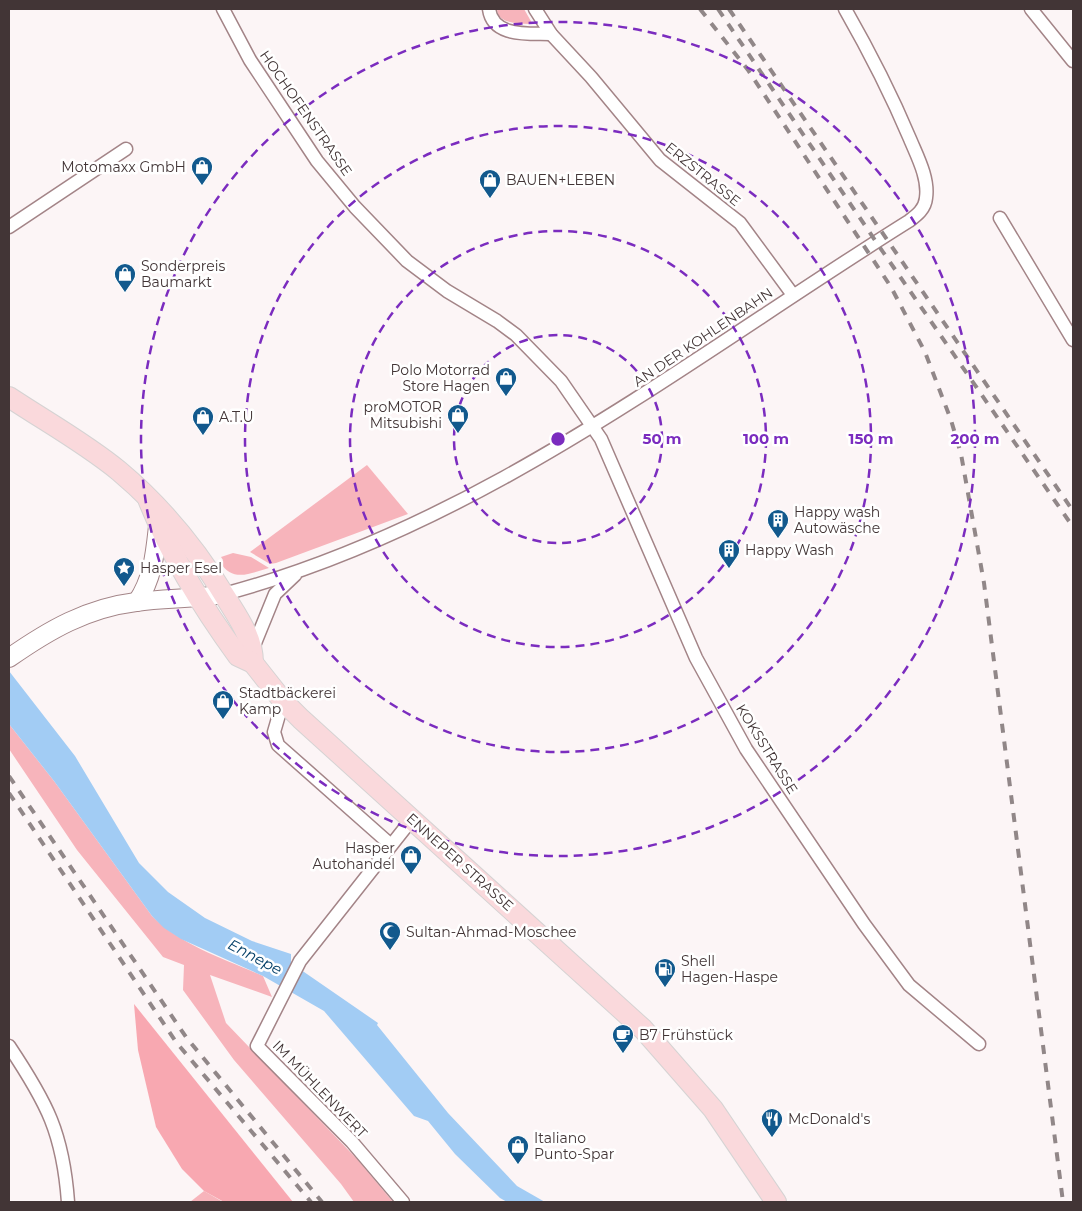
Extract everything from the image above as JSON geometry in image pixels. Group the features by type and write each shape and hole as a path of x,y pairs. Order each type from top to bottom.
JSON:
{"main road":[{"name":"ENNEPER STRASSE","path":"9,397 118,471 181,532 224,594 253,655 283,701 643,1029 713,1109 776,1202"},
{"name":"ENNEPER STRASSE","path":"148,499 158,526 200,598 238,656 253,655"},
{"path":"137,602 145,590 152,571 158,526"},
{"path":"9,658 67,621 91,612 137,602 200,598 224,594"}],"street":[{"name":"HOCHOFENSTRASSE","path":"223,9 255,68 317,161 355,207 407,261 447,291 497,321 516,336 561,381 593,427"},
{"path":"489,9 494,22 506,31 551,34"},
{"name":"ERZSTRASSE","path":"535,9 551,34 660,160 740,223 792,295"},
{"name":"AN DER KOHLENBAHN","path":"224,594 297,573 385,538 475,495 593,427 792,295 909,221 922,210 926,197 924,178 918,160 879,68 845,9"},
{"path":"1031,9 1073,61"},
{"path":"9,227 126,149"},
{"path":"1000,218 1073,340"},
{"name":"KOKSSTRASSE","path":"593,427 615,468 696,658 746,749 864,924 909,985 979,1044"},
{"name":"AN DER KOHLENBAHN","path":"253,655 275,594 297,573"},
{"path":"283,701 274,732 278,745 391,845"},
{"name":"IM MÜHLENWERT","path":"404,1202 352,1142 257,1046 300,961 412,819"},
{"path":"9,1046 36,1087 59,1138 68,1202"}],"shaded area":[{"path":"497,9 524,9 532,23 504,20 498,14"},
{"path":"367,465 408,514 276,563 270,564 250,552"},
{"path":"233,553 251,557 269,568 242,575 230,572 220,562 223,560 221,557"},
{"path":"9,724 54,781 152,916 190,944 263,976 272,997 210,975 226,1023 357,1159 393,1202 354,1202 341,1184 234,1060 183,990 184,965 163,957 77,850 9,749"},
{"path":"134,1004 293,1202 224,1202 204,1191 182,1169 156,1127 138,1050"},
{"path":"204,1191 223,1202 190,1202"}],"water":[{"name":"Ennepe","path":"9,671 75,756 139,863 168,892 205,918 252,941 291,954 291,963 378,1023 377,1025 448,1113 517,1186 545,1202 507,1202 500,1198 455,1154 428,1121 414,1116 324,1011 263,976 181,939 164,928 152,916 54,781 9,724"}],"railway":[{"path":"700,9 748,70 891,287 925,352 951,420 961,454 984,583 1063,1202"},
{"path":"718,9 1073,527"},
{"path":"729,9 1073,511"},
{"path":"9,776 186,1037 322,1202"},
{"path":"9,793 176,1042 311,1202"}],"place":[{"name":"Motomaxx GmbH","path":"202,186"},
{"name":"BAUEN+LEBEN","path":"490,199"},
{"name":"Sonderpreis Baumarkt","path":"125,293"},
{"name":"Polo Motorrad Store Hagen","path":"506,397"},
{"name":"proMOTOR Mitsubishi","path":"458,434"},
{"name":"A.T.U","path":"203,436"},
{"name":"Happy wash Autowäsche","path":"778,539"},
{"name":"Happy Wash","path":"729,569"},
{"name":"Hasper Esel","path":"124,587"},
{"name":"Stadtbäckerei Kamp","path":"223,720"},
{"name":"Hasper Autohandel","path":"411,875"},
{"name":"Sultan-Ahmad-Moschee","path":"390,951"},
{"name":"Shell Hagen-Haspe","path":"665,988"},
{"name":"B7 Frühstück","path":"623,1054"},
{"name":"McDonald's","path":"772,1138"},
{"name":"Italiano Punto-Spar","path":"518,1165"}]}
